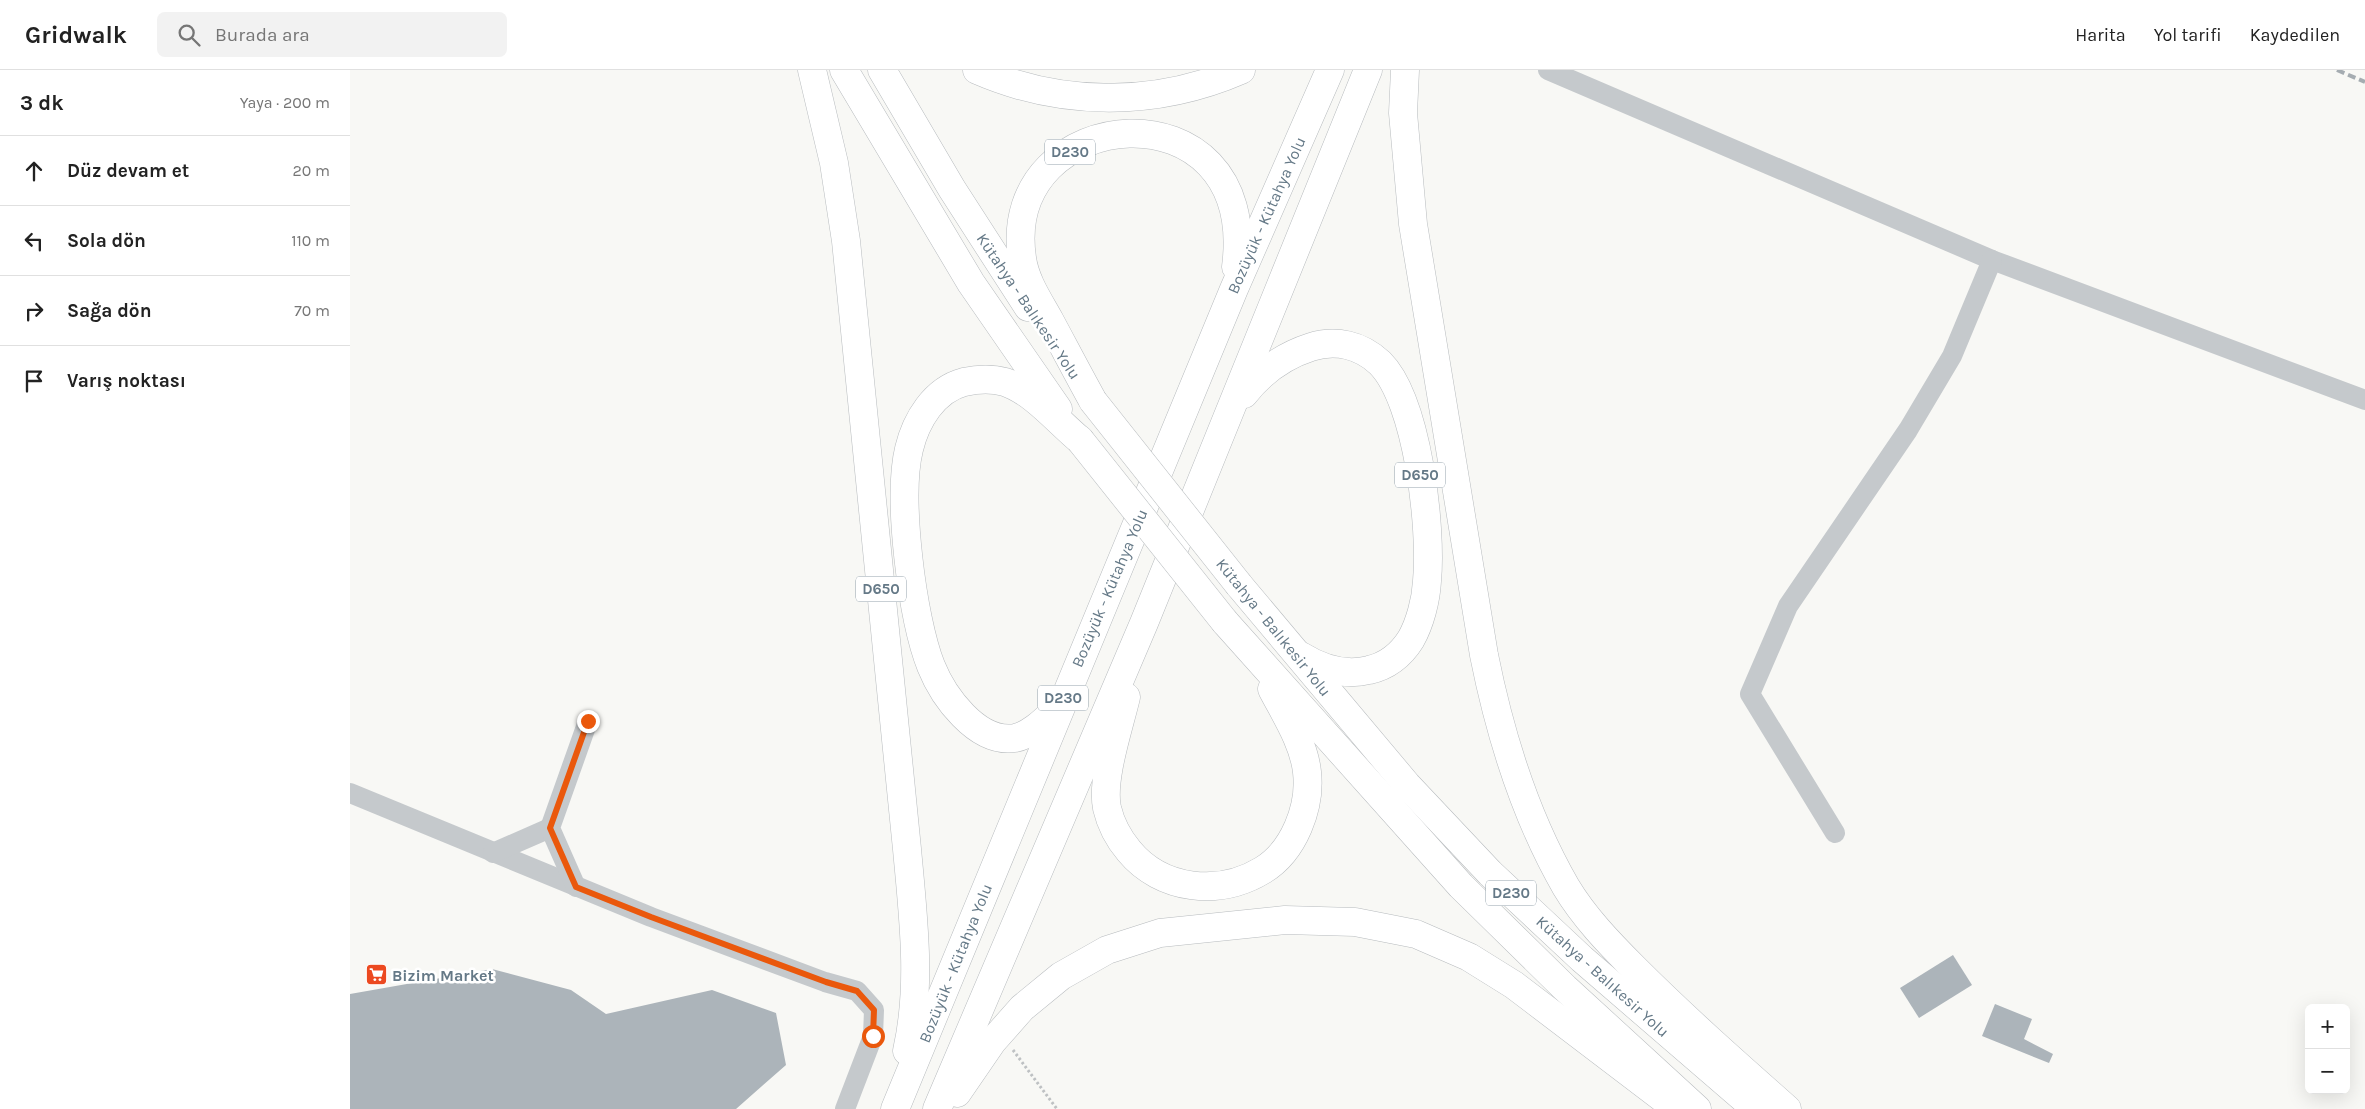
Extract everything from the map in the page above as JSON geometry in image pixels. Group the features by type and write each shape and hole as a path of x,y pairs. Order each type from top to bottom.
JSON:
{"highway":[{"name":"D650","path":"812,70 834,163 846,241 913,922 914,992 910,1041 894,1109"},
{"name":"Kütahya - Balıkesir Yolu","path":"844,70 971,284 1080,440 1225,622 1461,886 1572,994 1697,1109"},
{"name":"Kütahya - Balıkesir Yolu","path":"882,70 952,189 1093,401 1292,651 1407,785 1490,873 1582,959 1756,1109"},
{"path":"977,70 1000,80 1035,90 1077,98 1111,98 1146,97 1184,90 1219,80 1241,70"},
{"name":"Bozüyük - Kütahya Yolu","path":"894,1109 1234,289 1330,70"},
{"path":"1230,414 1368,70"},
{"path":"1405,70 1403,113 1413,224 1484,655 1495,713 1516,776 1543,841 1566,887 1599,932 1669,1003 1787,1109"},
{"name":"D230","path":"1093,401 1031,287 1022,260 1021,231 1026,207 1038,181 1056,161 1082,145 1109,135 1137,132 1167,137 1193,150 1214,169 1227,190 1235,215 1240,243 1234,289"},
{"name":"D650","path":"1230,414 1255,380 1272,365 1295,352 1324,343 1353,345 1380,364 1403,398 1415,442 1424,512 1427,581 1421,614 1411,639 1396,657 1378,668 1360,672 1342,672 1317,666 1292,651"},
{"path":"1060,706 1038,727 1015,738 993,735 967,722 946,694 931,666 921,629 910,565 905,520 905,482 908,449 917,424 933,400 953,385 980,378 1005,382 1031,397 1080,440"},
{"name":"D230","path":"938,1109 1144,623 1230,414"},
{"path":"1144,623 1106,785 1107,808 1117,836 1140,864 1165,880 1197,887 1229,884 1263,870 1285,851 1302,820 1307,794 1307,771 1292,728 1271,688 1225,622"},
{"path":"946,1109 992,1042 1004,1028 1022,1008 1061,976 1108,950 1160,933 1285,920 1355,922 1416,934 1468,957 1514,985 1677,1109"}],"street":[{"path":"1548,70 1992,260 2365,400"},
{"path":"1835,833 1750,694 1788,606 1908,430 1952,356 1992,260"},
{"path":"576,887 550,828 588,721"},
{"path":"350,794 576,887 697,934 857,991 874,1010 873,1036 845,1109"},
{"path":"492,853 550,828"}],"path":[{"path":"1004,1028 1016,1055 1057,1109"}],"building":[{"path":"1953,955 1972,985 1919,1018 1900,988"},
{"path":"492,969 571,990 606,1014 712,990 776,1013 786,1065 736,1109 350,1109 350,994"},
{"path":"1995,1004 2032,1019 2024,1039 2053,1054 2049,1063 1982,1036"}],"railway":[{"path":"2337,70 2365,82"}],"place":[{"name":"Bizim Market","path":"376,975"}],"route":[{"path":"588,721 550,828 576,887 826,982 857,991 874,1010 873,1036"}]}
